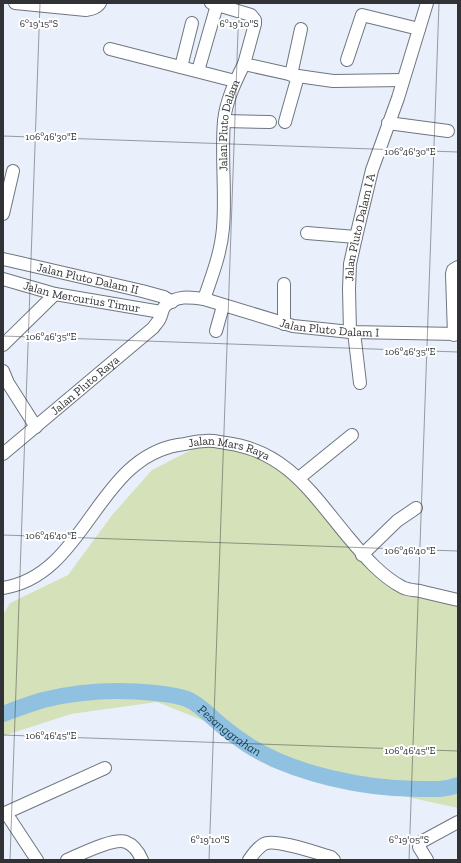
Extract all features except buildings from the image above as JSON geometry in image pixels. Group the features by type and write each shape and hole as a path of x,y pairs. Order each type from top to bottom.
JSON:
{"street":[{"path":"15,3 86,10 92,9 100,3"},
{"name":"Jalan Pluto Dalam I A","path":"360,383 352,332 349,289 350,264 372,170 398,98 427,3"},
{"path":"198,71 214,4 251,15 255,20 244,64"},
{"path":"347,60 362,15 419,29"},
{"path":"181,67 192,23"},
{"path":"285,122 301,29"},
{"path":"110,50 235,81"},
{"name":"Jalan Pluto Dalam","path":"204,299 218,260 223,229 224,120 228,99 244,64 294,76 333,81 403,80"},
{"path":"224,120 270,122"},
{"path":"388,123 448,131"},
{"path":"3,214 13,171"},
{"path":"307,233 356,236"},
{"name":"Jalan Pluto Dalam II","path":"3,259 142,291 164,297 172,302"},
{"path":"456,334 452,274 453,270 458,267"},
{"name":"Jalan Mercurius Timur","path":"3,279 54,294 162,312"},
{"path":"284,284 284,324"},
{"path":"3,345 54,294"},
{"path":"162,312 165,306 181,298 190,297 204,299"},
{"name":"Jalan Pluto Dalam I","path":"204,299 293,326 352,332 456,334"},
{"path":"216,331 223,306"},
{"name":"Jalan Pluto Raya","path":"3,454 153,328 162,312"},
{"path":"3,371 8,383 36,427"},
{"path":"299,478 352,435"},
{"name":"Jalan Mars Raya","path":"3,588 16,586 46,571 66,550 119,479 142,460 164,448 205,440 241,445 270,456 299,478 362,555 383,574 403,588 458,600"},
{"path":"362,555 397,521 416,508"},
{"path":"37,860 5,814 105,768"},
{"path":"427,860 419,847 421,842 458,822"},
{"path":"67,860 109,842 125,841 135,848 142,860"},
{"path":"249,860 255,851 265,843 276,842 331,857 334,860"}],"green space":[{"path":"199,446 244,449 288,471 405,596 458,602 458,808 270,767 207,722 157,702 71,714 3,736 3,615 10,603 68,575 113,514 152,470"}],"waterway":[{"name":"Pesanggrahan","path":"3,714 43,700 85,693 127,691 171,695 191,701 248,745 266,755 308,772 353,783 398,788 439,789 458,785"}]}
